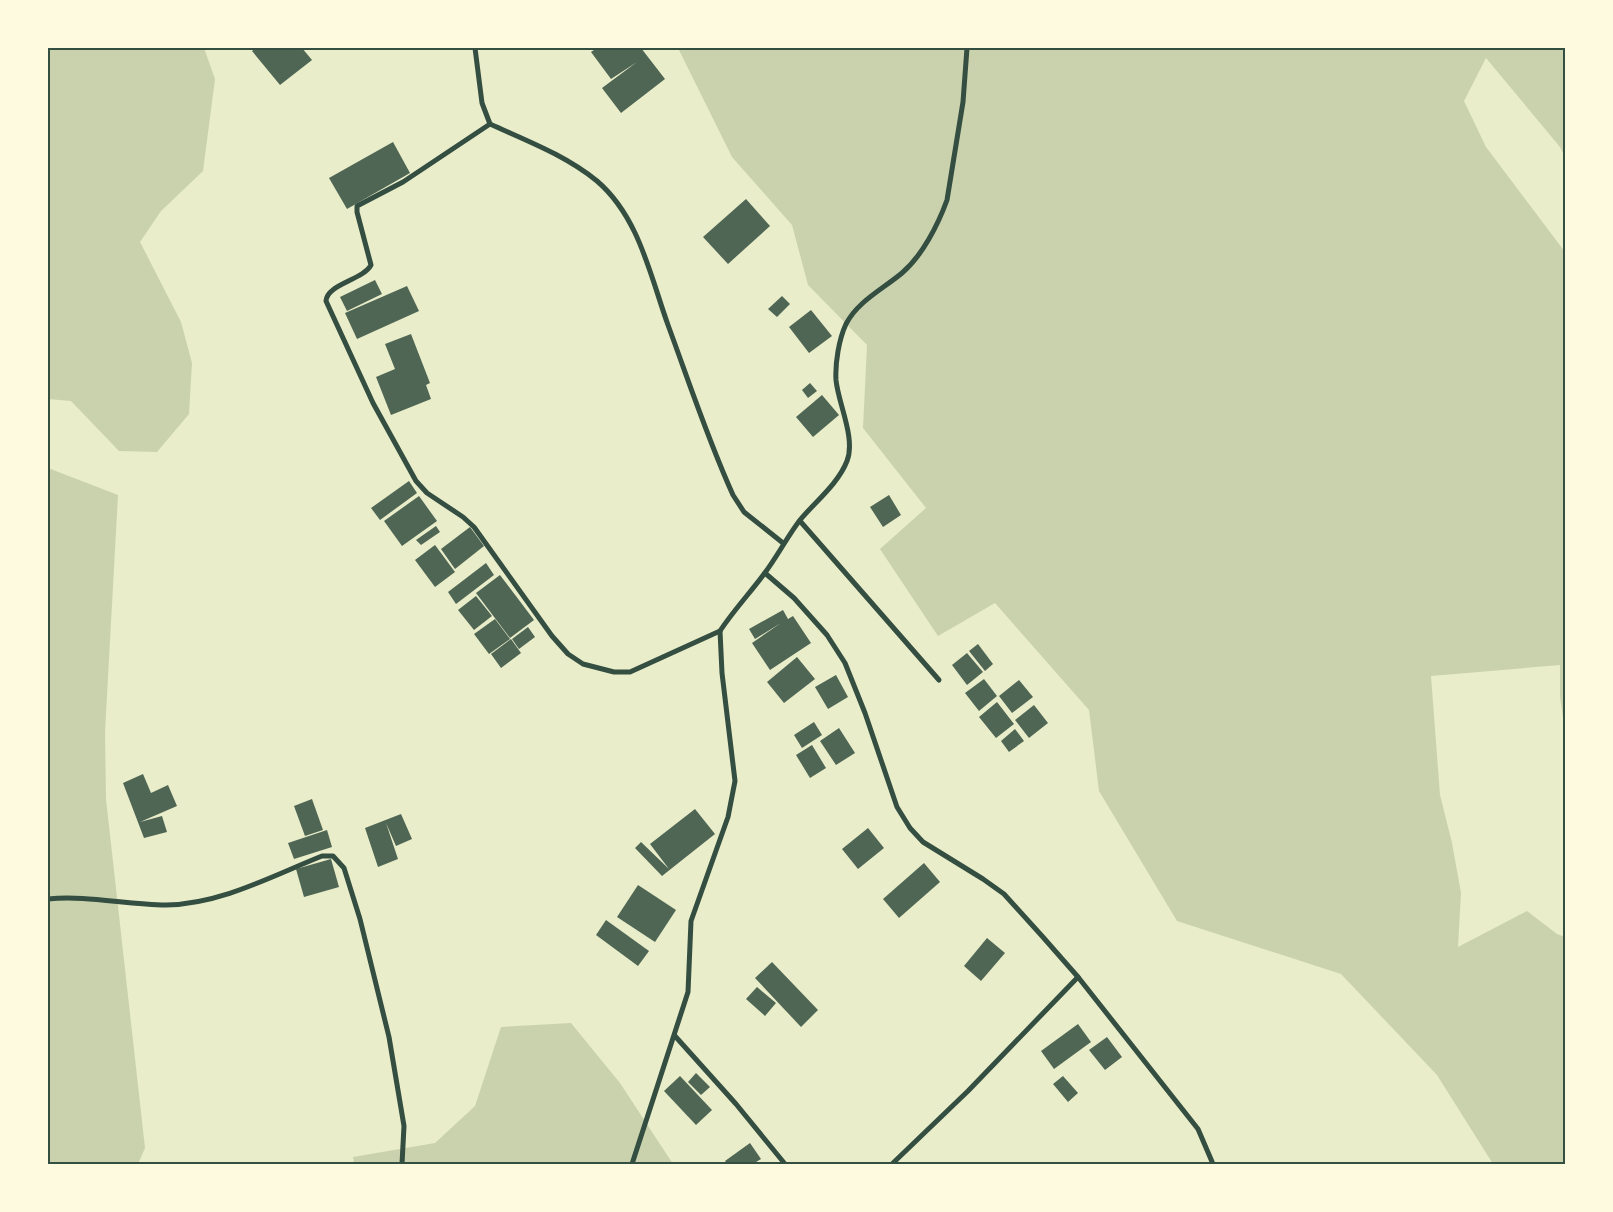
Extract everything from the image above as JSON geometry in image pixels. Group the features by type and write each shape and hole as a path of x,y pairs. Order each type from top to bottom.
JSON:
{"street":[{"path":"475,48 482,103 490,124 564,157 598,182 625,214 643,248 668,323 733,495 744,512 784,543"},
{"path":"490,124 403,182 357,206 371,265 365,271 329,292 326,301 373,403 416,482 427,493 463,516 474,526 552,636 568,654 583,664 614,672 630,672 720,631 765,573 800,520 841,473 848,460 849,448 844,412 836,381 839,351 846,325 866,301 903,273 915,260 942,216 947,200 963,102 967,48"},
{"path":"800,520 939,680"},
{"path":"765,573 801,605 827,635 845,663 865,713 897,807 910,828 923,842 1004,894 1078,977 1198,1129 1213,1164"},
{"path":"632,1164 688,992 691,921 728,817 735,781 722,673 720,631"},
{"path":"48,899 165,905 189,904 218,898 322,856 333,856 344,868 360,919 388,1037 404,1126 402,1164"},
{"path":"892,1164 968,1091 1078,977"},
{"path":"675,1036 736,1104 785,1164"}],"green space":[{"path":"48,48 204,48 215,79 203,171 161,211 140,242 181,322 192,363 189,414 157,452 119,451 71,401 48,399"},
{"path":"678,48 1565,48 1565,157 1560,147 1486,58 1464,101 1486,147 1565,252 1565,731 1560,697 1560,665 1431,676 1440,795 1452,843 1461,893 1458,947 1527,911 1557,934 1565,937 1565,1164 1493,1164 1437,1075 1341,974 1177,921 1099,791 1089,710 995,603 938,636 880,549 926,508 863,428 867,345 808,285 792,225 732,157"},
{"path":"48,468 118,495 105,732 106,799 145,1148 138,1164 48,1164"},
{"path":"571,1023 620,1083 673,1164 354,1164 353,1157 435,1143 475,1106 501,1027"}],"building":[{"path":"256,48 302,48 312,60 280,85 252,51"},
{"path":"597,48 641,48 665,79 621,113 602,88 637,62 611,79 591,52"},
{"path":"393,142 410,173 347,209 329,178"},
{"path":"746,199 770,226 728,264 703,237"},
{"path":"375,280 382,294 347,311 340,297"},
{"path":"407,286 419,311 357,339 345,313"},
{"path":"782,296 790,304 777,317 768,309"},
{"path":"811,310 832,336 809,353 789,327"},
{"path":"411,334 430,383 426,385 431,399 391,415 376,377 395,369 385,344"},
{"path":"810,383 817,391 808,398 802,390"},
{"path":"822,395 839,415 813,437 796,417"},
{"path":"409,481 417,493 380,520 371,508"},
{"path":"889,495 901,515 883,527 870,507"},
{"path":"419,496 437,521 402,546 384,521"},
{"path":"436,526 440,532 421,545 416,540"},
{"path":"470,527 484,546 455,569 441,549"},
{"path":"435,545 455,572 435,587 415,560"},
{"path":"486,563 494,575 456,604 448,592"},
{"path":"500,575 534,620 510,638 476,593"},
{"path":"476,596 492,616 474,630 458,610"},
{"path":"783,610 788,619 793,616 811,643 770,670 752,643 781,623 755,639 749,629"},
{"path":"495,619 510,639 489,654 474,634"},
{"path":"528,627 535,637 519,649 512,639"},
{"path":"511,639 521,653 501,668 491,654"},
{"path":"978,644 993,664 985,671 969,651"},
{"path":"967,653 983,672 967,685 952,665"},
{"path":"797,657 815,679 784,703 767,682"},
{"path":"836,675 848,697 828,709 815,687"},
{"path":"984,679 997,696 979,711 965,693"},
{"path":"1019,680 1033,697 1012,713 999,696"},
{"path":"997,702 1014,724 996,738 979,717"},
{"path":"1034,705 1048,723 1029,738 1015,720"},
{"path":"814,722 822,735 802,748 794,735"},
{"path":"839,728 855,753 836,765 820,741"},
{"path":"1015,729 1024,741 1009,752 1001,741"},
{"path":"812,745 826,768 810,778 796,755"},
{"path":"143,774 151,793 168,785 177,806 140,822 162,816 167,832 144,838 123,783"},
{"path":"312,799 323,830 305,836 294,806"},
{"path":"695,809 715,834 662,876 635,848 641,842 669,869 650,844"},
{"path":"401,814 412,839 396,846 386,823 398,859 378,867 365,828"},
{"path":"868,828 884,848 858,869 842,849"},
{"path":"327,830 332,847 294,859 288,843"},
{"path":"331,859 339,887 304,897 296,869"},
{"path":"924,863 940,882 899,918 883,899"},
{"path":"638,885 676,910 655,942 617,917"},
{"path":"606,920 649,951 638,966 596,935"},
{"path":"987,938 1005,953 981,981 964,966"},
{"path":"772,962 818,1010 801,1027 755,978"},
{"path":"757,987 776,1003 765,1016 746,999"},
{"path":"1078,1024 1091,1042 1054,1069 1041,1051"},
{"path":"1107,1037 1122,1057 1105,1070 1089,1050"},
{"path":"696,1073 710,1087 701,1095 688,1082"},
{"path":"680,1076 712,1110 696,1125 664,1091"},
{"path":"1063,1076 1078,1093 1068,1102 1053,1084"},
{"path":"750,1143 761,1159 753,1164 727,1164 725,1161"}]}
